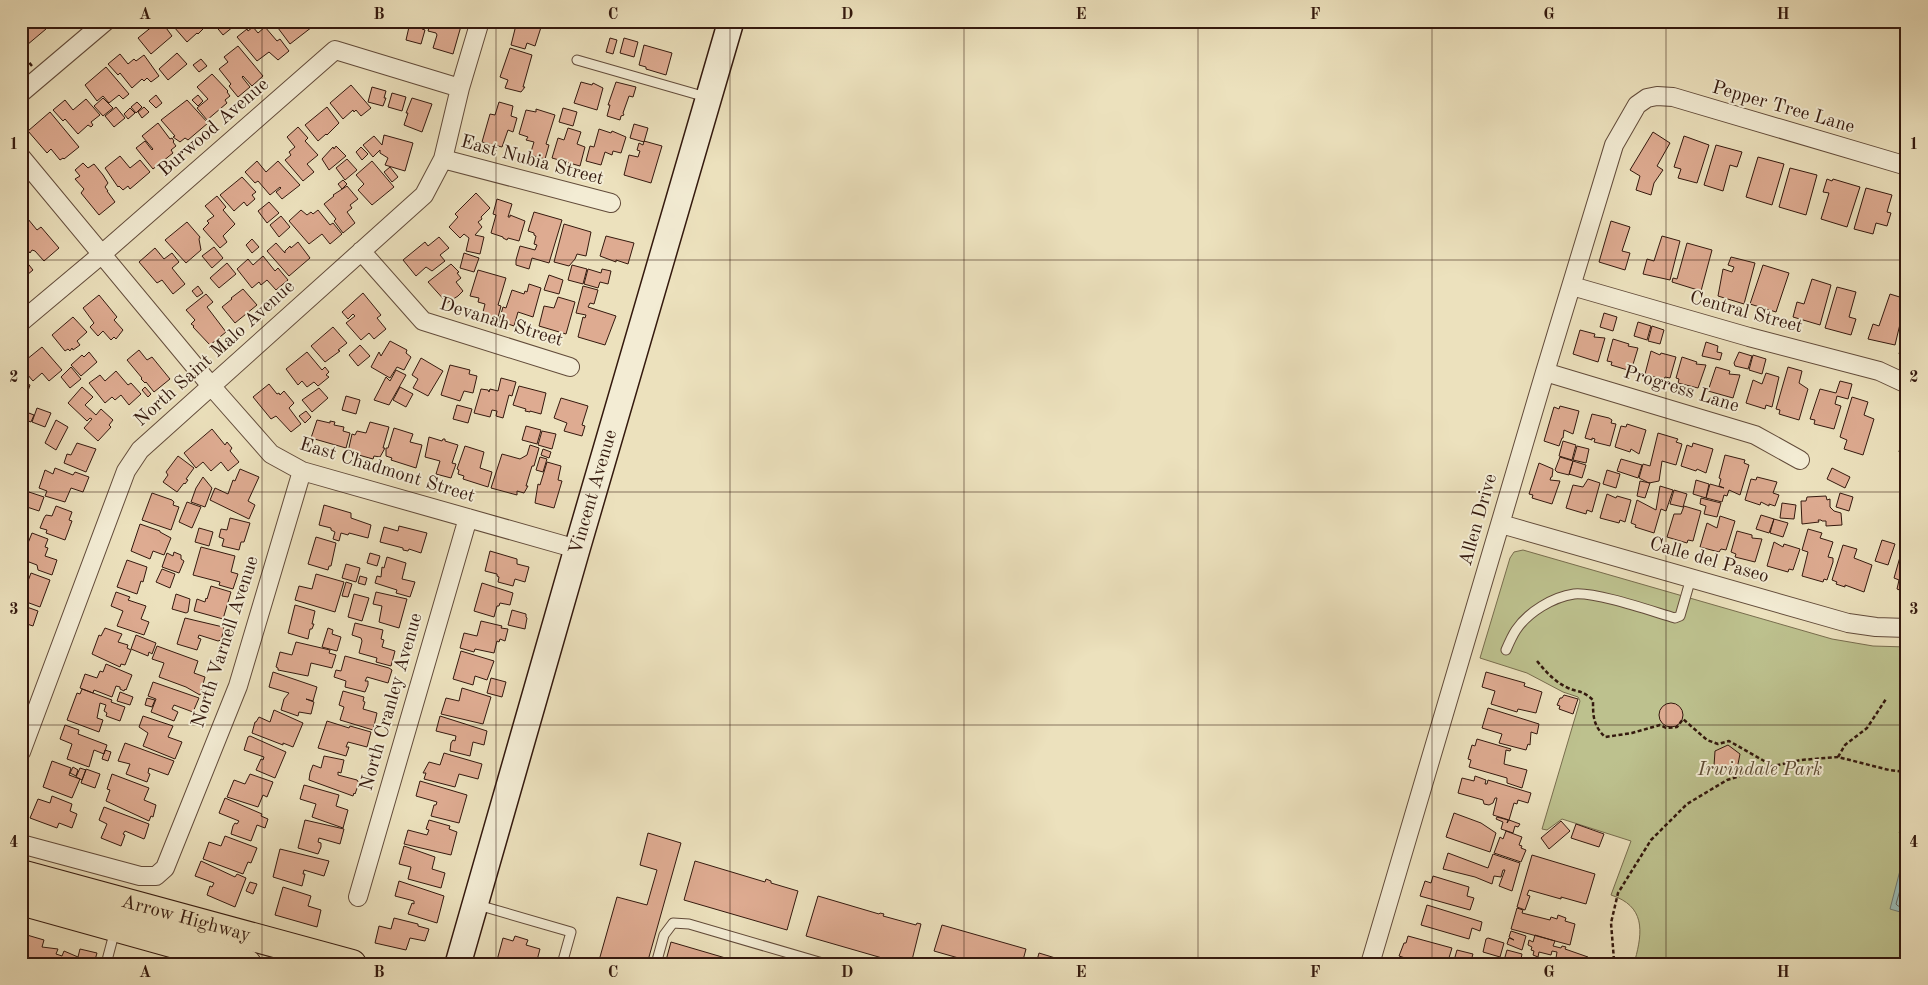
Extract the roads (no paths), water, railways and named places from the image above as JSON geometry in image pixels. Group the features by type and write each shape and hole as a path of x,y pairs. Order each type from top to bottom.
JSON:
{"main road":[{"name":"Arrow Highway","path":"21,874 352,964"},
{"name":"Arrow Highway","path":"21,901 116,927 213,959 247,964"}],"street":[{"path":"21,92 106,21"},
{"name":"North Saint Malo Avenue","path":"21,752 126,471 140,450 424,195 443,159 460,88 480,21"},
{"name":"Vincent Avenue","path":"458,964 731,21"},
{"name":"Burwood Avenue","path":"21,322 102,254 335,50 460,88"},
{"name":"Pepper Tree Lane","path":"1647,98 1657,96 1673,97 1907,166"},
{"name":"Allen Drive","path":"1370,964 1501,524 1544,372 1614,145 1637,105 1647,98"},
{"name":"East Chadmont Street","path":"21,157 212,387 271,454 302,470 577,549"},
{"name":"East Nubia Street","path":"443,159 611,203"},
{"name":"Devanah Street","path":"361,251 423,321 570,367"},
{"name":"Central Street","path":"1572,286 1749,337 1879,371 1907,384"},
{"name":"Progress Lane","path":"1544,372 1755,435 1800,460"},
{"name":"North Varnell Avenue","path":"21,844 140,876 156,876 165,868 238,686 302,470"},
{"name":"North Cranley Avenue","path":"358,897 468,518"},
{"name":"Calle del Paseo","path":"1501,524 1848,623 1876,627 1907,628"}],"lane":[{"path":"577,60 709,97"},
{"path":"1506,650 1517,628 1533,612 1552,601 1575,594 1598,597 1675,618 1680,616 1692,578"},
{"path":"475,904 571,932 562,964"},
{"path":"656,964 664,935 673,923 690,924 826,964"},
{"path":"106,964 116,927"},
{"path":"789,964 792,954"}],"water":[{"path":"1904,855 1907,856 1907,914 1890,909"}],"park label":[{"name":"Irwindale Park","path":"1760,770"}]}
